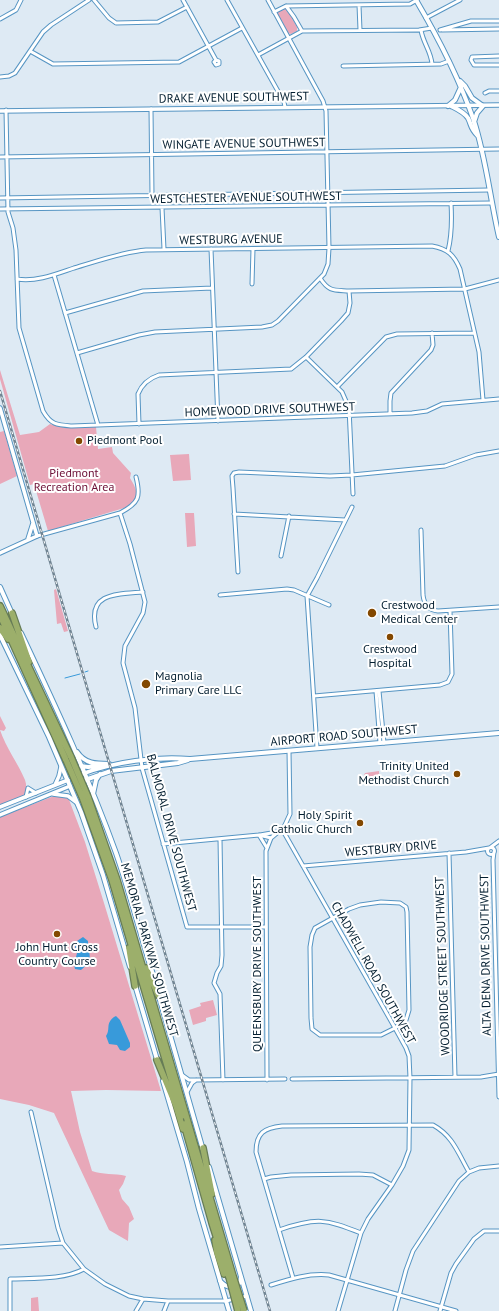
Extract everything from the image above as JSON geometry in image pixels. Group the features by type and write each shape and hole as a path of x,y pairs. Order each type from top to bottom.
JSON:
{"highway":[{"name":"MEMORIAL PARKWAY SOUTHWEST","path":"0,606 31,670 69,758"},
{"path":"12,613 28,657 31,670"},
{"name":"MEMORIAL PARKWAY SOUTHWEST","path":"0,615 88,797 112,864 214,1222 227,1278 238,1311"},
{"path":"0,628 17,652"},
{"name":"MEMORIAL PARKWAY SOUTHWEST","path":"88,797 105,861 135,956 214,1222"},
{"path":"124,924 135,986"},
{"path":"132,933 158,995"},
{"path":"157,1060 176,1106 186,1138 191,1146"},
{"path":"203,1148 217,1253 227,1278 235,1311"},
{"name":"MEMORIAL PARKWAY SOUTHWEST","path":"227,1278 244,1311"}],"main road":[{"path":"417,0 461,86 474,122 482,150 491,203 499,237"},
{"path":"458,80 465,86 472,98 483,106 477,113 474,122"},
{"path":"461,86 455,100 450,106 464,114 468,119 471,129 478,136"},
{"path":"0,587 85,773 87,779 88,797"},
{"path":"0,635 68,780 103,875 187,1162 199,1209 227,1278 226,1301 229,1311"},
{"name":"AIRPORT ROAD SOUTHWEST","path":"68,780 85,773 110,766 140,761 178,758 190,759 499,733"},
{"path":"69,740 79,756 88,762 98,764 122,763"},
{"name":"AIRPORT ROAD SOUTHWEST","path":"70,786 111,771 178,763 190,759"},
{"path":"61,767 73,769 77,767 79,760"},
{"path":"81,766 110,766"},
{"path":"88,797 96,780 101,774"},
{"path":"77,803 78,796 82,792 87,791 88,797 120,865 241,1274 250,1311"},
{"path":"227,1278 223,1285 234,1287 240,1282 241,1274"},
{"path":"235,1311 240,1307 245,1307 250,1311"}],"street":[{"path":"0,19 16,10 21,0"},
{"path":"0,77 15,74 43,32 89,0"},
{"path":"94,0 109,18 116,23 158,22 187,7"},
{"path":"183,0 216,60"},
{"path":"227,0 284,102 285,107"},
{"path":"77,353 139,335 156,332 214,330 272,325 278,321 324,274 328,264 329,248 325,107 268,0"},
{"path":"274,12 286,6 410,4 417,0"},
{"path":"426,18 460,0"},
{"path":"359,5 360,30"},
{"path":"286,6 294,16 302,31"},
{"path":"499,21 470,21 440,30 499,29"},
{"path":"30,51 53,64 179,62 242,28"},
{"path":"258,55 302,31 421,30 432,28"},
{"path":"421,30 432,64"},
{"path":"499,56 472,57 471,60 474,65 499,65"},
{"path":"343,66 441,64 449,61"},
{"path":"485,93 489,90 499,91"},
{"name":"DRAKE AVENUE SOUTHWEST","path":"0,111 499,105"},
{"path":"151,109 152,195"},
{"path":"6,110 7,198 14,233 17,279"},
{"name":"WINGATE AVENUE SOUTHWEST","path":"0,157 499,149"},
{"name":"WESTCHESTER AVENUE SOUTHWEST","path":"0,198 489,190"},
{"path":"451,203 452,226 448,251 456,260 465,289 479,352 483,400"},
{"name":"WESTCHESTER AVENUE SOUTHWEST","path":"0,210 491,203"},
{"path":"162,208 164,250"},
{"name":"WESTBURG AVENUE","path":"17,279 30,280 54,275 135,251 432,246 448,251"},
{"path":"252,284 253,248"},
{"path":"211,249 218,421"},
{"path":"54,275 98,424"},
{"path":"320,278 327,288 332,290 349,291 465,289 499,280"},
{"name":"HOMEWOOD DRIVE SOUTHWEST","path":"17,279 19,328 44,413 52,423 61,425 139,424 390,414 427,411 442,404 499,399"},
{"path":"65,313 144,291 212,288"},
{"path":"139,424 138,394 140,389 150,378 159,375 291,369 306,357 342,321 348,312 350,303 349,291"},
{"path":"390,414 390,401 392,393 431,350 433,345 432,333"},
{"path":"337,387 386,337 397,334 474,333"},
{"path":"306,357 342,392 350,408 353,494"},
{"path":"0,408 37,536"},
{"path":"238,572 232,476 234,473 330,476 352,475 445,466 476,455 499,451"},
{"path":"0,553 37,536 120,513 133,506 137,501 139,489 136,477"},
{"path":"317,748 307,596 352,507"},
{"name":"BALMORAL DRIVE SOUTHWEST","path":"120,513 145,602 143,613 124,646 123,660 135,708 141,767 187,927 222,927"},
{"path":"234,514 345,520"},
{"path":"281,556 288,516"},
{"path":"28,540 33,522"},
{"path":"421,530 423,599 425,604 434,610 450,611 499,606"},
{"path":"220,595 287,589 294,590 329,605"},
{"path":"96,627 96,606 101,600 113,595 143,592"},
{"path":"314,696 443,685 450,680 452,674 450,611"},
{"path":"377,691 382,743"},
{"path":"282,829 288,820 290,811 289,751"},
{"path":"55,785 61,767"},
{"name":"AIRPORT ROAD SOUTHWEST","path":"0,807 68,780"},
{"name":"AIRPORT ROAD SOUTHWEST","path":"0,815 70,786"},
{"path":"26,797 28,788 36,793"},
{"path":"50,794 68,796 77,803"},
{"name":"QUEENSBURY DRIVE SOUTHWEST","path":"267,1080 267,848 271,838 282,829"},
{"name":"CHADWELL ROAD SOUTHWEST","path":"282,829 395,1028 409,1056 409,1150 403,1166 392,1185 368,1219 361,1233 338,1311"},
{"name":"QUEENSBURY DRIVE SOUTHWEST","path":"163,844 277,832"},
{"path":"258,835 271,838"},
{"path":"258,835 267,848"},
{"path":"220,839 222,927 221,966 214,979 214,983 220,994 223,1080"},
{"name":"WESTBURY DRIVE","path":"303,866 489,850 499,841"},
{"name":"WESTBURY DRIVE","path":"494,851 499,841"},
{"path":"489,850 492,854 494,851"},
{"path":"489,850 494,851"},
{"name":"ALTA DENA DRIVE SOUTHWEST","path":"489,850 493,860"},
{"name":"ALTA DENA DRIVE SOUTHWEST","path":"494,851 493,860 499,1074"},
{"name":"WOODRIDGE STREET SOUTHWEST","path":"449,853 455,1078"},
{"path":"382,902 400,903 406,907 409,1010 406,1020 395,1028 381,1035 320,1035 312,1029 310,947 315,928 349,909 360,905 382,902"},
{"path":"222,927 266,927"},
{"path":"292,1079 455,1078 482,1077 499,1074 499,1097"},
{"path":"182,1075 189,1080 285,1079"},
{"path":"187,1092 192,1083 196,1080"},
{"path":"31,1112 58,1228 63,1243 84,1269 117,1291 129,1296 143,1299 168,1301 226,1301 247,1296"},
{"path":"293,1278 256,1152 256,1145 263,1132 282,1126 433,1125 442,1130 449,1137 469,1172"},
{"path":"395,1311 413,1251 460,1181 469,1172 479,1168 499,1166"},
{"path":"264,1179 291,1174 359,1174 373,1175 392,1185"},
{"path":"280,1230 311,1221 324,1221 339,1224 361,1233"},
{"path":"440,1311 451,1273 474,1239 484,1231 499,1231"},
{"path":"0,1247 63,1243"},
{"path":"10,1311 10,1279 66,1276 75,1274 84,1269"},
{"path":"272,1285 293,1278 321,1274 456,1311"},
{"path":"136,1311 143,1299"},
{"path":"164,1311 168,1301"}],"green space":[{"path":"284,8 287,9 297,27 297,31 291,34 288,33 277,13"},
{"name":"Piedmont Recreation Area","path":"0,370 20,435 39,432 50,424 66,428 96,427 98,449 112,447 113,453 131,473 130,478 135,487 136,494 135,498 129,505 124,508 48,531 34,484 30,485 0,379"},
{"path":"4,431 17,476 0,484 0,432"},
{"path":"189,454 191,480 173,481 170,455"},
{"path":"185,513 194,513 196,546 187,547"},
{"path":"56,589 68,631 64,632 61,623 57,624 54,590"},
{"path":"0,716 6,728 4,731 0,730"},
{"path":"0,730 5,743 25,780 26,786 25,795 0,805"},
{"path":"379,771 380,783 369,785 367,781 364,781 365,773"},
{"name":"John Hunt Cross Country Course","path":"54,796 68,797 85,842 161,1091 71,1091 80,1132 92,1171 126,1176 119,1190 122,1199 129,1207 134,1219 129,1223 128,1241 109,1230 54,1113 29,1105 0,1099 0,817"},
{"path":"213,1000 217,1015 206,1018 206,1021 193,1025 189,1010 201,1006 200,1003"},
{"path":"38,1297 39,1311 31,1311 31,1298"}],"water":[{"path":"83,937 88,941 90,957 88,963 81,970 75,969 74,965 77,953 75,947 77,941"},
{"path":"116,1016 120,1020 130,1043 130,1047 125,1051 120,1050 117,1045 109,1044 106,1036 111,1020"}],"waterway":[{"path":"65,678 80,674"}],"railway":[{"path":"0,391 270,1311"}],"place":[{"name":"Piedmont Pool","path":"79,441"},
{"name":"Crestwood Medical Center","path":"372,613"},
{"name":"Crestwood Hospital","path":"390,637"},
{"name":"Magnolia Primary Care LLC","path":"146,684"},
{"name":"Trinity United Methodist Church","path":"457,774"},
{"name":"Holy Spirit Catholic Church","path":"360,823"},
{"name":"John Hunt Cross Country Course","path":"57,934"}]}
